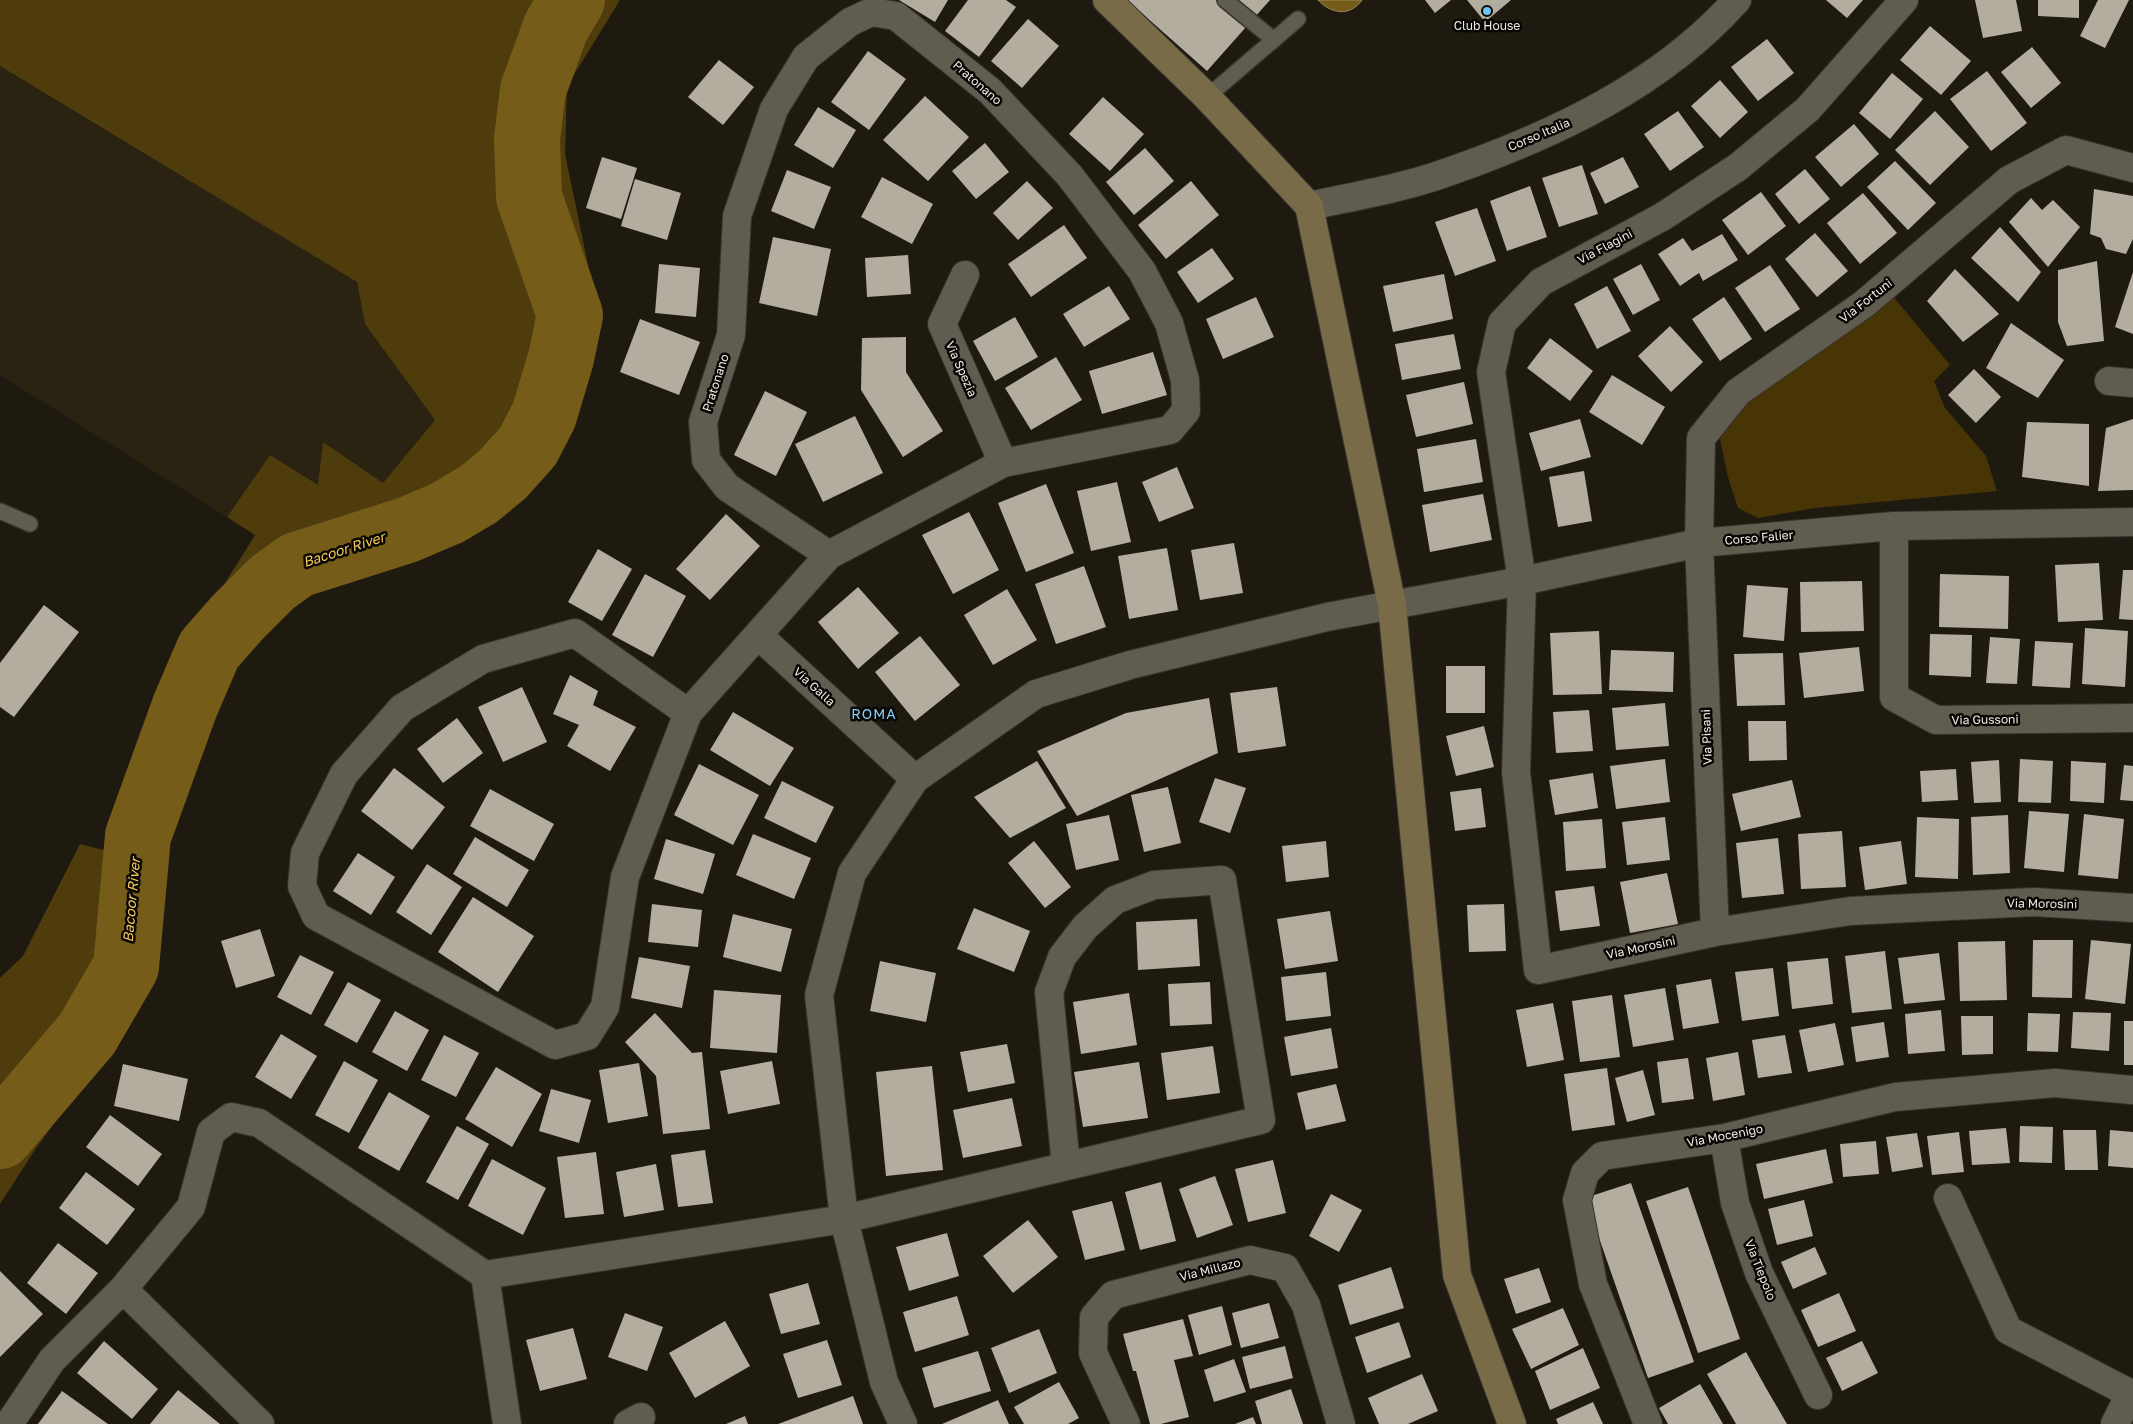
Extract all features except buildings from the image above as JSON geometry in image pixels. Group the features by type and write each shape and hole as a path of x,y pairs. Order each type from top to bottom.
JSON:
{"street":[{"path":"1107,0 1208,96 1309,206 1392,606 1457,1275 1512,1424"},
{"name":"Corso Italia","path":"1309,206 1447,173 1578,119 1678,56 1738,0"},
{"name":"Via Flagini","path":"1522,581 1491,372 1502,323 1541,282 1662,216 1738,168 1808,109 1904,0"},
{"name":"Pratonano","path":"871,12 896,16 990,91 1070,176 1142,271 1169,323 1185,380 1186,410 1170,430 1003,463 829,555 727,487 706,460 703,422 731,335 736,216 774,109 806,57 850,22 871,12"},
{"name":"Via Fortuni","path":"1699,543 1701,438 1738,392 1864,304 2009,180 2066,150 2133,168"},
{"name":"Via Spezia","path":"965,275 942,324 1003,463"},
{"name":"Corso Falier","path":"915,779 1036,694 1130,665 1327,618 1522,581 1699,543 1894,526 2133,522"},
{"name":"Via Gussoni","path":"1894,526 1894,697 1936,720 2133,718"},
{"name":"Via Pisani","path":"1699,543 1715,932"},
{"path":"688,713 575,633 483,659 402,708 344,774 305,853 302,886 316,916 555,1045 587,1036 605,1007 625,877 688,713 829,555"},
{"name":"Via Morosini","path":"1522,581 1516,772 1538,970 1715,932 1850,911 2034,902 2133,908"},
{"name":"Via Galla","path":"758,635 915,779"},
{"path":"903,1424 884,1382 844,1219 820,995 852,873 915,779"},
{"path":"9,1424 52,1360 123,1289 190,1207 210,1132 231,1117 260,1123 485,1275 844,1219 1261,1120 1222,880 1154,885 1116,900 1086,927 1062,957 1049,992 1066,1166"},
{"name":"Via Mocenigo","path":"1648,1424 1593,1284 1577,1200 1585,1173 1602,1156 1724,1138 1895,1097 2055,1083 2133,1090"},
{"name":"Via Tiepolo","path":"1724,1138 1735,1203 1759,1273 1818,1395"},
{"path":"1948,1198 2008,1330 2132,1394 2116,1424"},
{"name":"Via Millazo","path":"1126,1424 1093,1353 1094,1317 1113,1294 1250,1260 1285,1268 1306,1305 1341,1424"},
{"path":"485,1275 507,1424"},
{"path":"123,1289 260,1424"}],"lane":[{"path":"1225,0 1274,40"},
{"path":"1208,96 1298,19"},
{"path":"0,511 30,524"}],"shaded area":[{"path":"0,0 620,0 567,86 565,154 598,313 548,449 514,488 493,507 466,524 427,541 295,591 222,661 198,722 158,853 147,976 107,1052 36,1148 0,1204 0,978 23,956 80,844 123,855 152,746 180,666 206,613 255,535 227,517 270,455 318,485 323,442 383,483 435,420 365,324 357,282 0,66"},
{"path":"1318,0 1362,0 1352,9 1340,12 1323,5"},
{"path":"0,66 357,282 365,324 435,420 383,483 323,442 319,486 270,455 227,517 0,375"},
{"path":"1892,295 1950,365 1934,381 1945,408 1986,456 1997,491 1815,508 1758,518 1738,508 1728,477 1720,439 1739,406"}],"waterway":[{"name":"Bacoor River","path":"0,1136 87,1034 126,967 138,836 185,706 209,650 272,583 297,565 407,530 447,513 479,494 503,474 528,446 544,415 561,358 570,315 529,197 527,139 533,90 556,27 572,0"}],"place":[{"name":"Club House","path":"1487,11"}],"district":[{"name":"ROMA","path":"874,715"}]}
